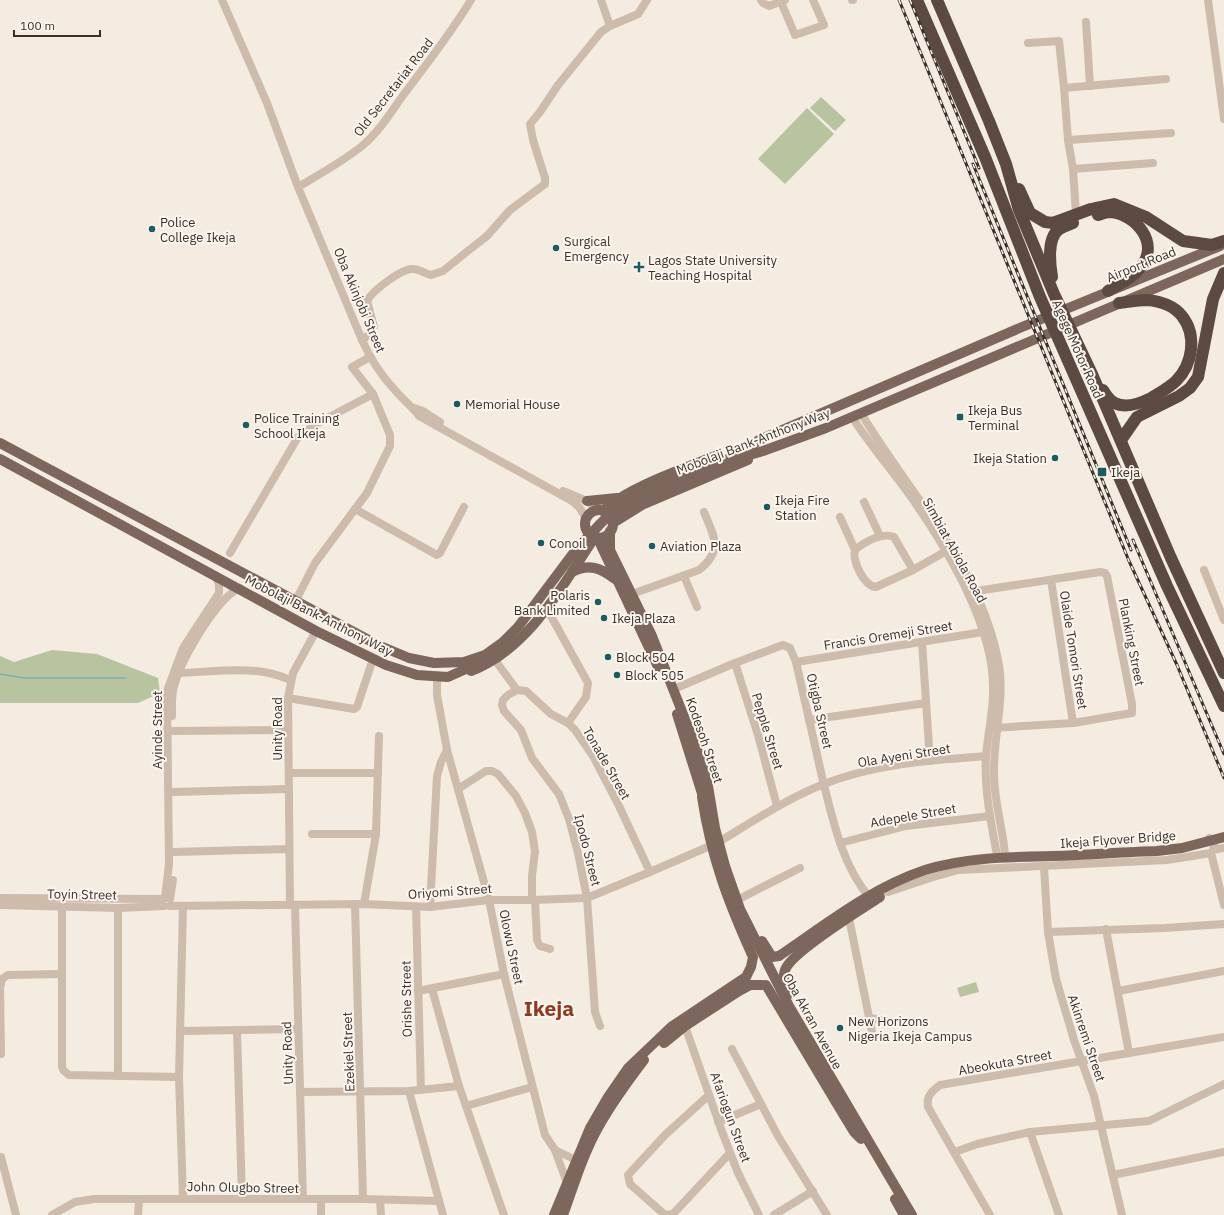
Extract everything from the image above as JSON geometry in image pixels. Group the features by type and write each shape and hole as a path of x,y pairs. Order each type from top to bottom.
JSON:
{"highway":[{"name":"Agege Motor Road","path":"917,0 985,157 1040,297 1149,547 1224,706"},
{"name":"Agege Motor Road","path":"937,0 949,31 977,90 1006,164 1019,210 1054,294 1092,374 1171,558 1224,672"},
{"path":"1006,164 1030,213 1055,227"},
{"path":"1054,294 1049,261 1055,227 1076,214 1114,204 1146,217 1183,241 1212,245 1224,243"},
{"path":"1030,237 1055,227 1109,212 1125,216 1139,225 1147,239 1147,253 1142,267 1108,291"},
{"path":"1121,440 1137,417 1179,396 1190,388 1198,377 1213,299 1224,273"},
{"path":"1092,374 1111,401 1116,404 1130,406 1161,392 1176,381 1186,367 1191,352 1191,335 1187,323 1178,311 1166,304 1147,300 1119,303"}],"main road":[{"name":"Airport Road","path":"1069,308 1224,243"},
{"name":"Airport Road","path":"1075,322 1224,259"},
{"name":"Mobolaji Bank-Anthony Way","path":"744,454 759,440 1069,308"},
{"name":"Mobolaji Bank-Anthony Way","path":"0,443 378,645 404,656 421,661 462,664 498,654 515,639 540,611 579,553 603,527 620,513 642,500 744,454 763,452 856,415 1075,322"},
{"path":"759,440 648,484 622,497 602,510 592,512 586,518 585,527 593,535 603,537 612,527 655,499 763,452"},
{"name":"Mobolaji Bank-Anthony Way","path":"0,459 200,566 316,631 373,659 406,672 437,677 452,676 462,664"},
{"path":"648,484 646,488 647,492 655,499"},
{"path":"586,501 622,497"},
{"path":"602,510 610,515 612,527"},
{"name":"Kodesoh Street","path":"612,527 610,550 652,636 700,756 708,786 713,828"},
{"path":"452,676 464,675 495,660 519,641 546,609 572,572 593,535"},
{"path":"462,664 508,632 553,574 593,535"},
{"name":"Kodesoh Street","path":"593,535 646,641 675,709 699,779 713,828"},
{"path":"200,566 207,554"},
{"path":"572,572 578,569 592,567 606,571 616,579"},
{"path":"553,574 560,572 565,582"},
{"path":"699,779 710,846 729,901 753,958 751,967 752,976 754,980 766,988 836,1104 862,1135"},
{"path":"708,786 722,840 741,898 762,941 780,967 780,975 789,994 861,1121 862,1135"},
{"name":"Oba Akran Avenue","path":"713,828 721,869 751,945 784,1008 912,1215"},
{"name":"Ikeja Flyover Bridge","path":"1039,862 1182,848 1224,837"},
{"name":"Ikeja Flyover Bridge","path":"1039,862 1159,855 1183,852 1224,842"},
{"path":"563,1215 582,1164 598,1128 644,1057 671,1027 741,986 766,988 775,982 780,975 783,964 796,948 884,891 916,877 962,867 1039,862"},
{"path":"729,901 732,905 737,905 741,898"},
{"path":"554,1215 590,1128 608,1097 628,1068 741,986 751,967 759,957 778,956 796,948 849,918 871,899"},
{"path":"762,941 775,952 796,948"},
{"path":"789,994 784,982 784,975 796,948"},
{"path":"741,986 750,960 749,949"},
{"path":"795,1034 795,1029 798,1026 803,1025 807,1027"},
{"name":"Oba Akran Avenue","path":"862,1135 904,1215"}],"street":[{"name":"Oba Akinjobi Street","path":"222,0 267,103 298,186 370,358 394,390 414,408 420,416 576,504 586,518"},
{"name":"Old Secretariat Road","path":"298,186 345,159 363,145 382,124 421,73 448,36 471,0"},
{"path":"601,0 610,26"},
{"path":"362,340 369,335 374,327 367,301 371,294 406,270 419,270 431,276 442,271 487,236 510,210 545,184 545,178 530,130 530,124 558,85 601,32 610,26 638,14 647,0"},
{"path":"761,0 766,6 784,1 795,35 824,25 813,0"},
{"path":"1208,0 1224,119"},
{"path":"1086,22 1090,86"},
{"path":"1028,43 1059,41 1068,140 1073,169 1076,214"},
{"path":"1064,88 1166,79"},
{"path":"1068,140 1171,133"},
{"path":"1073,169 1153,163"},
{"path":"295,602 316,563 367,493 390,446 390,435 373,394 352,368 370,358"},
{"path":"230,553 298,437 318,423 373,394"},
{"path":"414,408 423,411 554,487 586,501 602,510"},
{"name":"Simbiat Abiola Road","path":"856,415 875,451 912,498 948,550 970,592 991,662 994,693 994,728 986,756 987,790 990,816 1001,855"},
{"path":"864,502 880,536"},
{"path":"355,509 437,555 440,553 464,507"},
{"path":"632,594 699,570 706,564 712,557 716,547 715,539 704,512"},
{"path":"840,517 855,550 854,554 857,566 867,584 872,587 876,587 913,570 948,550"},
{"path":"855,550 880,536 888,534 894,537 913,570"},
{"path":"1204,570 1224,620"},
{"name":"Planking Street","path":"970,592 1103,572 1108,576 1132,704 1132,713 1073,723 994,728"},
{"name":"Ayinde Street","path":"167,902 169,864 167,691 183,648 219,593 220,585 216,576"},
{"path":"684,576 697,608"},
{"name":"Olaide Tomori Street","path":"1051,580 1073,723"},
{"name":"Ayinde Street","path":"167,902 173,886 174,792 172,701 174,683 190,647 212,615 227,596 240,588"},
{"path":"970,592 993,638 1000,672 1001,699 994,728 994,789 1001,855"},
{"path":"546,609 556,629 584,672 588,683 586,697 568,723"},
{"name":"Unity Road","path":"303,1199 298,1029 288,850 289,773 287,730 290,680 316,631"},
{"name":"Francis Oremeji Street","path":"796,662 983,632"},
{"path":"922,642 930,761"},
{"name":"Otigba Street","path":"674,689 735,663 783,645 790,648 796,662 824,784 840,843 857,883 871,899"},
{"path":"288,698 354,709 357,707 373,659"},
{"path":"495,660 517,690"},
{"name":"Pepple Street","path":"735,663 758,735 777,806"},
{"path":"179,673 258,670 271,672 290,680"},
{"name":"Olowu Street","path":"437,677 437,695 447,750 489,900 504,974 532,1087 545,1135 555,1150 567,1183"},
{"name":"Tonade Street","path":"517,690 526,691 551,714 568,723 575,730 593,756 650,872"},
{"name":"Ipodo Street","path":"517,690 503,700 502,706 504,711 521,730 532,758 559,794 569,819 587,898 595,1012 600,1026"},
{"path":"810,720 926,703"},
{"path":"172,731 287,730"},
{"path":"364,904 376,834 379,736"},
{"path":"430,907 438,776 441,762 447,750"},
{"name":"Ola Ayeni Street","path":"722,840 777,806 824,784 858,773 930,761 986,756"},
{"path":"458,790 486,771 492,771 502,778 516,796 525,813 532,832 535,851 532,876 537,940 540,946 550,949"},
{"path":"289,773 378,773"},
{"path":"174,792 288,789"},
{"name":"Adepele Street","path":"840,843 906,826 990,816"},
{"path":"312,834 376,834"},
{"path":"884,891 896,878 931,865 958,859 1001,855 1151,849 1181,845 1210,838 1214,845 1212,852 1224,905"},
{"name":"Oriyomi Street","path":"182,906 292,906 364,904 430,907 489,900 587,898 710,846"},
{"path":"884,891 958,870 1039,862 1167,860 1212,852 1224,848"},
{"path":"174,852 288,850"},
{"name":"Akinremi Street","path":"1039,862 1048,932 1059,994 1083,1061 1102,1125 1122,1215"},
{"path":"741,898 800,868"},
{"name":"Toyin Street","path":"0,898 167,902 182,906"},
{"name":"Toyin Street","path":"0,905 118,908 167,902"},
{"name":"Ezekiel Street","path":"355,904 363,1199"},
{"path":"62,906 62,1067 64,1072 69,1075 179,1077"},
{"path":"182,906 179,1077 183,1198"},
{"name":"Orishe Street","path":"416,907 421,1090"},
{"path":"118,908 118,1076"},
{"path":"849,918 872,1032"},
{"path":"1048,932 1165,928 1224,924"},
{"path":"1106,929 1129,1053"},
{"path":"1118,991 1224,971"},
{"path":"1,1054 0,988 2,979 8,975 61,974"},
{"path":"418,991 504,974"},
{"path":"432,989 459,1086 504,1215"},
{"path":"870,1018 899,1023"},
{"name":"Afariogun Street","path":"685,1026 730,1153 759,1215"},
{"path":"180,1031 298,1029"},
{"path":"237,1030 242,1199"},
{"name":"Abeokuta Street","path":"990,1215 956,1152 928,1107 927,1102 930,1092 940,1085 1224,1037"},
{"path":"732,1050 760,1104 827,1215"},
{"path":"956,1152 977,1144 1030,1132 1102,1125 1143,1123 1156,1120 1188,1101 1224,1084"},
{"path":"300,1092 361,1090 409,1091 459,1086"},
{"path":"466,1106 532,1087"},
{"path":"409,1091 443,1215"},
{"path":"709,1095 665,1136 628,1175 628,1180 630,1184 665,1215 673,1214 730,1153"},
{"path":"718,1122 760,1104"},
{"path":"1030,1132 1059,1215"},
{"path":"555,1150 576,1160"},
{"path":"1112,1175 1224,1152"},
{"path":"1,1157 16,1215"},
{"path":"774,1215 813,1190"},
{"name":"John Olugbo Street","path":"52,1215 75,1202 85,1199 363,1199 439,1201"},
{"path":"138,1215 139,1200"},
{"path":"321,1200 321,1215"},
{"path":"380,1200 381,1215"}],"green space":[{"path":"821,97 846,120 835,131 810,108"},
{"path":"807,108 834,134 785,184 758,159"},
{"path":"52,650 97,654 158,678 160,693 138,703 0,703 0,656 14,662"},
{"path":"976,982 979,992 960,997 957,988"}],"waterway":[{"path":"0,674 24,678 125,678"}],"railway":[{"path":"899,0 1129,561 1177,665 1224,778"},
{"path":"910,0 979,168"},
{"path":"973,164 1131,550"},
{"path":"1133,540 1224,754"}],"place":[{"name":"Police College Ikeja","path":"152,229"},
{"name":"Surgical Emergency","path":"556,248"},
{"name":"Lagos State University Teaching Hospital","path":"639,267"},
{"name":"Memorial House","path":"457,404"},
{"name":"Ikeja Bus Terminal","path":"960,417"},
{"name":"Police Training School Ikeja","path":"246,425"},
{"name":"Ikeja Station","path":"1055,458"},
{"name":"Ikeja","path":"1102,472"},
{"name":"Ikeja Fire Station","path":"767,507"},
{"name":"Conoil","path":"541,543"},
{"name":"Aviation Plaza","path":"652,546"},
{"name":"Polaris Bank Limited","path":"598,602"},
{"name":"Ikeja Plaza","path":"604,618"},
{"name":"Block 504","path":"608,657"},
{"name":"Block 505","path":"617,675"},
{"name":"New Horizons Nigeria Ikeja Campus","path":"840,1028"}],"district":[{"name":"Ikeja","path":"549,1009"}]}
